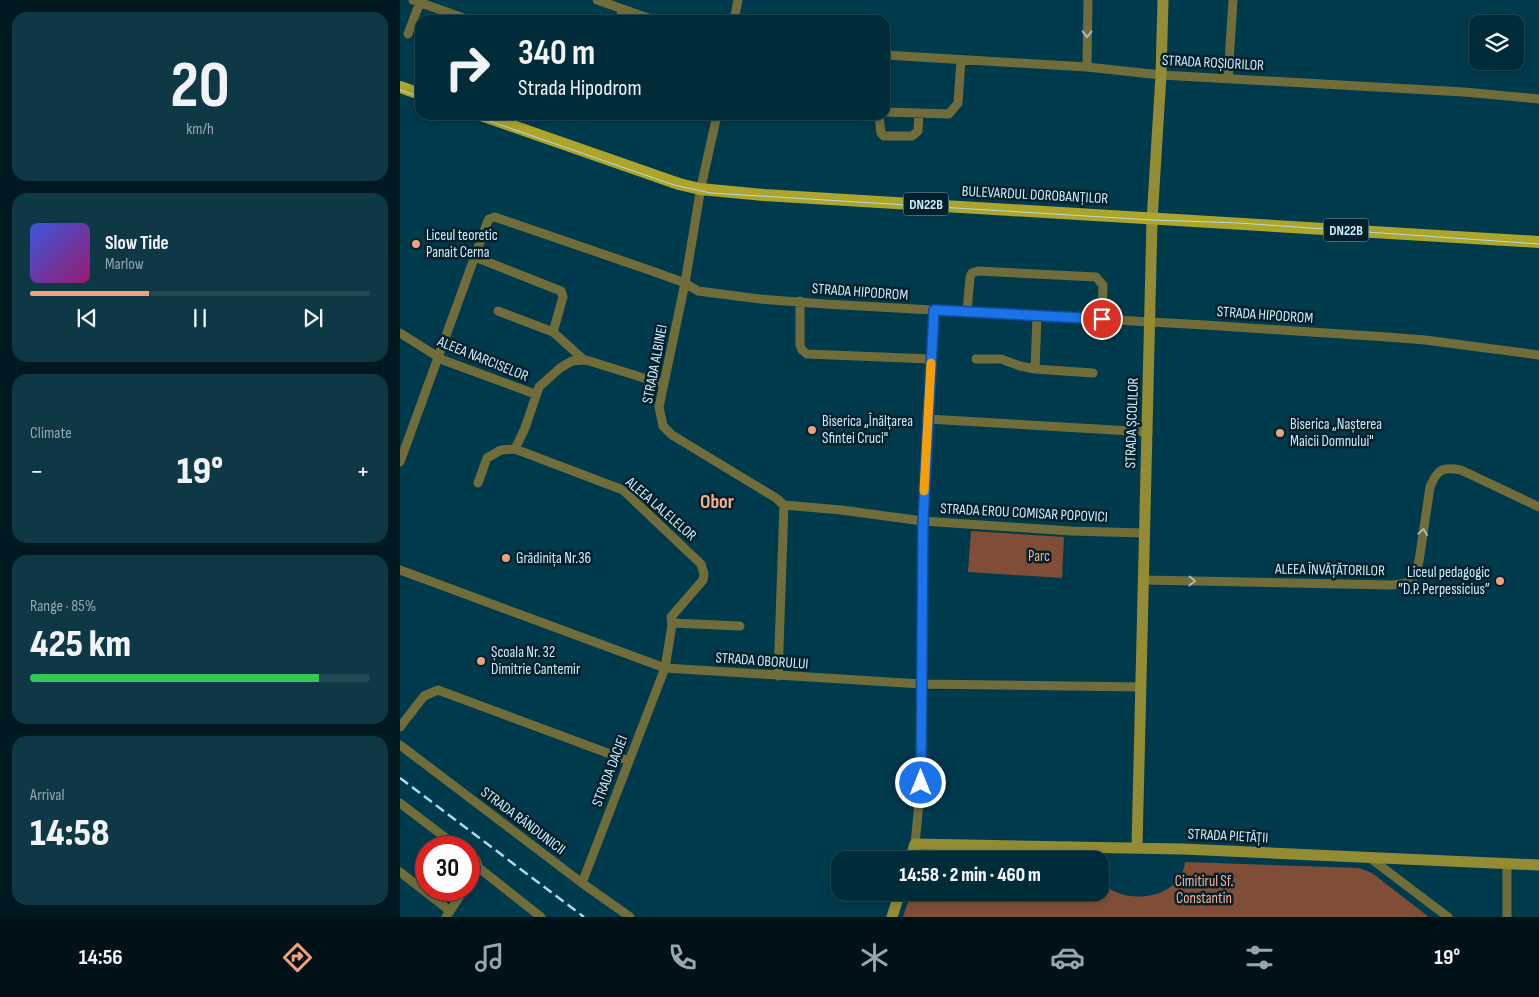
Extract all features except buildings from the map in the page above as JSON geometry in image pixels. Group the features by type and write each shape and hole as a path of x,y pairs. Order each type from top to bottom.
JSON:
{"main road":[{"path":"400,86 415,92"},
{"name":"BULEVARDUL DOROBANȚILOR","path":"495,120 679,184 700,189 764,195 1539,242"}],"street":[{"path":"597,0 640,15"},
{"path":"735,15 738,0"},
{"path":"1086,67 1088,0"},
{"name":"STRADA ȘCOLILOR","path":"1137,847 1152,218 1161,75 1163,0"},
{"path":"1228,78 1233,0"},
{"path":"408,34 416,1 455,15"},
{"path":"621,15 623,9"},
{"name":"STRADA ROȘIORILOR","path":"890,55 1086,67 1161,75 1464,92 1539,99"},
{"path":"890,112 949,114 958,103 961,60"},
{"path":"880,120 881,133 884,136 912,136 918,131 919,113"},
{"name":"STRADA ALBINEI","path":"716,120 700,189 685,283 659,407 663,426 672,435 776,498 784,505"},
{"name":"STRADA HIPODROM","path":"475,256 487,223 492,217 498,217 685,283 698,290 800,301 1424,340 1539,355"},
{"path":"400,462 475,256 561,291 563,296 553,332"},
{"path":"967,312 970,277 972,273 978,271 1096,278 1103,285 1102,319"},
{"path":"800,301 800,345 807,354 931,359"},
{"path":"913,851 921,783 923,522 934,310"},
{"path":"498,311 553,332 583,359 664,384"},
{"path":"1035,369 1037,316"},
{"name":"ALEEA NARCISELOR","path":"400,333 439,358 535,394 539,387 560,368 572,361 583,359"},
{"path":"976,359 1002,359 1035,369 1093,373"},
{"path":"478,482 487,458 501,450 515,449 525,428 535,394"},
{"path":"928,418 1148,432"},
{"name":"ALEEA LALELELOR","path":"515,449 623,490 701,564 704,574 703,580 671,617 672,623 665,668"},
{"name":"ALEEA ÎNVĂȚĂTORILOR","path":"1143,580 1408,584 1416,572 1419,560 1430,487 1434,476 1440,470 1447,468 1461,470 1539,507"},
{"path":"778,676 784,505"},
{"name":"STRADA EROU COMISAR POPOVICI","path":"784,505 841,510 923,522 1144,533"},
{"name":"STRADA OBORULUI","path":"400,570 665,668 922,684 1140,687"},
{"path":"672,623 740,626"},
{"name":"STRADA DACIEI","path":"582,883 665,668"},
{"path":"400,727 424,696 438,690 629,761"},
{"name":"STRADA RÂNDUNICII","path":"400,745 582,883 630,917"},
{"path":"400,803 443,836"},
{"name":"STRADA PIETĂȚII","path":"915,844 1137,847 1370,858 1507,862 1539,865"},
{"path":"1370,858 1448,917"},
{"path":"1507,862 1507,917"},
{"path":"480,869 541,917"},
{"path":"400,872 448,914 457,901"},
{"path":"892,917 897,901"}],"green space":[{"name":"Parc","path":"971,531 1064,537 1062,578 968,572"},
{"name":"Cimitirul Sf. Constantin","path":"1185,862 1359,868 1372,873 1429,917 903,917 908,901 1109,901 1109,888 1120,894 1148,896 1161,892 1173,885 1181,875"}],"tram line":[{"path":"400,90 415,95"},
{"path":"486,120 674,185 711,193 1152,220 1239,223 1539,244"}],"railway":[{"path":"400,778 584,917"}],"slow traffic":[{"path":"924,491 931,363"}],"place":[{"name":"Liceul teoretic Panait Cerna","path":"416,244"},
{"name":"Biserica „Înălțarea Sfintei Cruci\"","path":"812,430"},
{"name":"Biserica „Nașterea Maicii Domnului\"","path":"1280,433"},
{"name":"Grădinița Nr.36","path":"506,558"},
{"name":"Liceul pedagogic ”D.P. Perpessicius”","path":"1500,581"},
{"name":"Școala Nr. 32 Dimitrie Cantemir","path":"481,661"}],"district":[{"name":"Obor","path":"717,502"}],"route":[{"path":"921,783 923,522 934,310 1102,319"}]}
